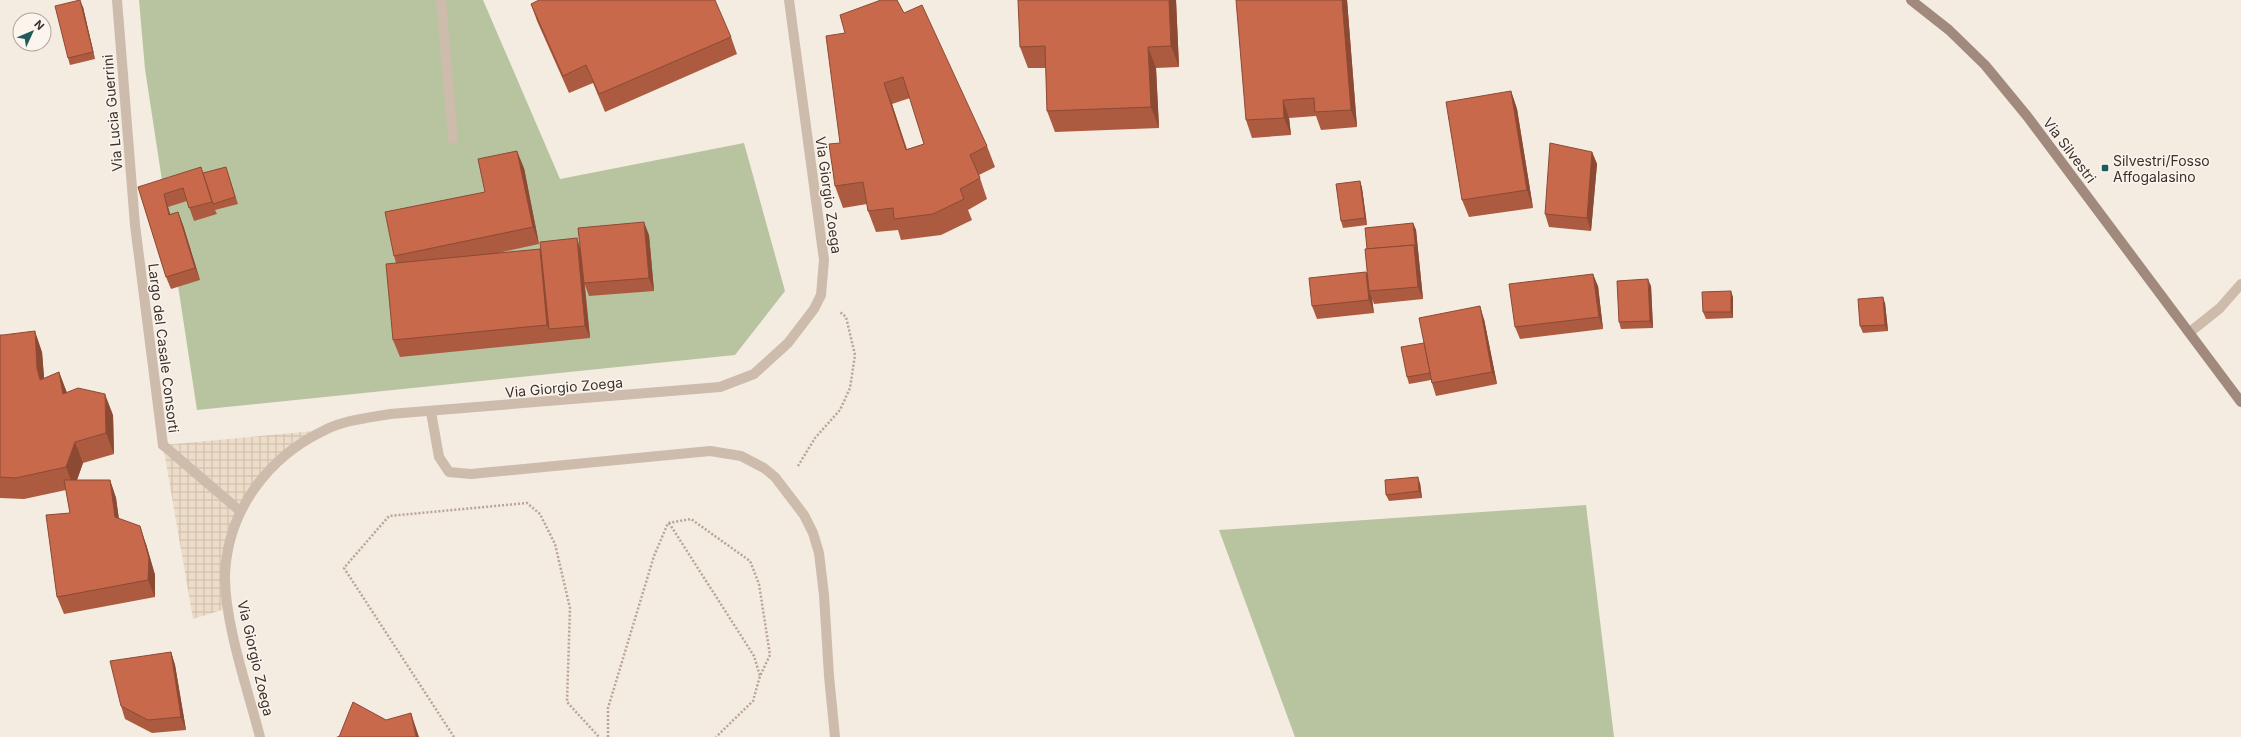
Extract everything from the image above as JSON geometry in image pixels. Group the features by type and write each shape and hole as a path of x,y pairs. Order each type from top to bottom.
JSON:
{"main road":[{"name":"Via Silvestri","path":"1911,0 1949,30 1985,65 2027,116 2241,402"}],"street":[{"name":"Via Lucia Guerrini","path":"117,0 135,225"},
{"path":"441,0 453,139"},
{"name":"Via Giorgio Zoega","path":"260,737 228,608 225,575 228,548 240,511 257,482 291,450 325,430 356,420 390,414 431,412 720,386 754,374 774,358 788,343 814,309 821,295 824,260 789,0"},
{"name":"Largo del Casale Consorti","path":"135,225 163,445 240,511"},
{"path":"2190,332 2220,308 2241,284"},
{"path":"431,412 439,457 449,472 471,474 710,451 741,456 764,468 775,477 804,515 819,553 836,737"}],"path":[{"path":"798,466 815,438 836,415 848,396 854,375 856,355 854,342"},
{"path":"454,737 344,568 389,516 527,503 540,514 555,544 570,608 567,702 599,737"},
{"path":"668,522 691,519 750,561 759,584 770,655 760,676 753,701 716,737"},
{"path":"668,522 754,656 760,676"},
{"path":"608,737 608,708 654,556 668,522"}],"green space":[{"path":"139,0 483,0 560,179 744,143 785,291 735,355 197,410 145,69"},
{"path":"1586,505 1614,737 1295,737 1219,530"}],"shaded area":[{"path":"325,430 257,482 228,548 228,608 193,619 163,445"}],"building":[{"path":"80,0 93,52 68,58 55,6"},
{"path":"539,0 715,0 731,37 599,94 586,65 563,76 531,4"},
{"path":"881,0 897,0 904,13 922,5 987,146 970,155 980,178 960,189 964,199 933,214 894,219 893,208 868,211 863,182 835,186 829,144 840,143 826,36 845,33 840,15","holes":["903,77 924,144 906,150 884,83"]},
{"path":"1018,0 1169,0 1171,46 1148,47 1151,107 1047,111 1045,46 1020,47"},
{"path":"1236,0 1342,0 1351,110 1315,112 1314,98 1283,100 1284,118 1246,120"},
{"path":"1511,91 1527,190 1462,200 1446,102"},
{"path":"1550,143 1592,152 1587,218 1545,214"},
{"path":"517,151 533,227 394,256 385,212 485,192 478,159"},
{"path":"201,167 212,202 189,208 183,188 164,194 169,215 178,212 195,268 166,277 138,187"},
{"path":"226,167 235,197 213,204 203,173"},
{"path":"1360,181 1365,218 1341,221 1336,184"},
{"path":"644,222 649,278 584,283 578,228"},
{"path":"1413,223 1416,251 1414,245 1367,249 1365,228"},
{"path":"577,238 585,326 549,329 540,242"},
{"path":"1414,245 1418,287 1369,291 1365,249"},
{"path":"540,249 547,325 393,340 386,264"},
{"path":"1366,272 1369,300 1312,306 1309,278"},
{"path":"1593,274 1599,317 1515,327 1509,284"},
{"path":"1648,279 1650,321 1619,322 1617,281"},
{"path":"1731,291 1731,312 1703,312 1702,292"},
{"path":"1883,297 1885,325 1860,326 1858,299"},
{"path":"1480,306 1492,372 1432,383 1419,318"},
{"path":"35,331 37,368 40,380 59,372 63,394 78,388 105,394 106,433 75,442 66,467 16,478 0,477 0,335"},
{"path":"1424,343 1430,373 1407,377 1401,347"},
{"path":"1418,477 1419,491 1386,495 1385,480"},
{"path":"64,480 110,480 115,517 140,526 149,558 148,580 57,597 46,515 70,513"},
{"path":"171,652 181,717 148,720 121,706 110,661"},
{"path":"353,702 386,720 411,713 416,737 339,737"}],"place":[{"name":"Silvestri/Fosso Affogalasino","path":"2105,168"}]}
